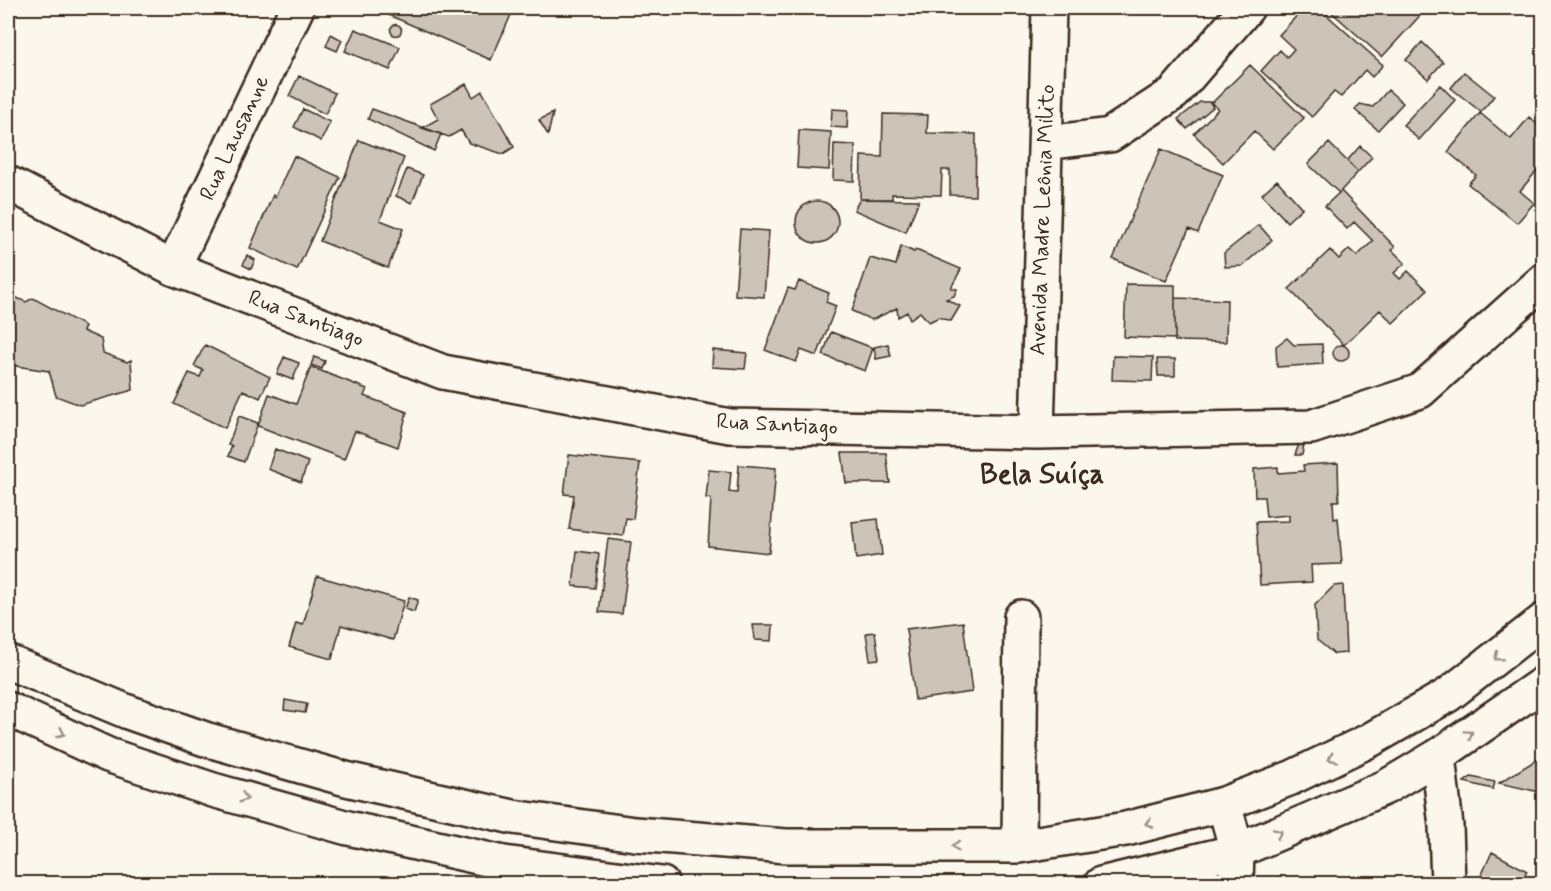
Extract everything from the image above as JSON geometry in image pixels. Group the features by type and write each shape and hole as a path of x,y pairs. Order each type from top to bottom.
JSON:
{"street":[{"name":"Rua Lausanne","path":"173,268 297,8"},
{"name":"Avenida Madre Leônia Milito","path":"1037,432 1049,8"},
{"path":"1046,143 1110,135 1174,93 1247,8"},
{"name":"Rua Santiago","path":"8,183 173,268 443,372 730,426 1037,432 1311,427 1420,391 1544,280"},
{"path":"1019,846 1021,617"},
{"path":"8,662 128,712 205,739 335,776 513,817 635,834 786,846 1019,846 1126,829 1224,804 1291,778 1370,740 1448,695 1544,620"},
{"path":"1110,883 1237,851 1386,786 1438,756 1544,683"},
{"path":"8,709 108,755 213,790 348,828 435,848 504,873 662,884"},
{"path":"108,755 128,712"},
{"path":"1438,756 1446,826 1448,884"},
{"path":"435,848 445,801"},
{"path":"1224,804 1237,851 1236,884"},
{"path":"504,873 513,817"}],"building":[{"path":"373,8 514,8 491,60"},
{"path":"1304,8 1319,8 1383,65 1372,77 1365,70 1341,97 1334,92 1312,117 1261,71 1280,50 1287,57 1294,49 1279,35"},
{"path":"1327,8 1427,8 1382,57"},
{"path":"396,24 402,30 396,36 390,30"},
{"path":"355,29 400,47 390,70 345,51"},
{"path":"331,34 342,40 337,51 326,46"},
{"path":"1422,42 1443,62 1428,79 1406,60"},
{"path":"1250,65 1304,118 1273,149 1254,131 1223,163 1194,134 1218,109 1212,103"},
{"path":"1464,72 1494,96 1481,112 1451,88"},
{"path":"299,76 335,93 325,114 289,96"},
{"path":"466,84 473,97 482,91 514,147 503,154 469,143 461,130 449,137 422,128 438,119 430,104"},
{"path":"1440,85 1455,100 1419,140 1403,125"},
{"path":"1388,90 1403,103 1378,130 1355,110 1360,104 1373,107"},
{"path":"1200,102 1210,102 1213,107 1187,129 1178,119"},
{"path":"303,109 330,122 321,141 294,127"},
{"path":"372,109 441,134 434,151 368,119"},
{"path":"832,109 848,110 847,128 831,127"},
{"path":"553,113 548,135 539,120"},
{"path":"1480,113 1511,139 1529,117 1544,129 1544,162 1520,191 1534,203 1517,223 1468,184 1476,175 1448,152"},
{"path":"883,114 928,115 927,133 976,134 975,196 950,195 950,170 942,170 941,195 892,194 892,199 860,199 861,156 882,157"},
{"path":"799,130 831,132 829,170 797,168"},
{"path":"359,140 404,158 380,220 403,229 388,268 320,241"},
{"path":"1329,143 1358,172 1339,193 1308,164"},
{"path":"834,144 855,145 854,181 833,180"},
{"path":"1360,146 1372,157 1358,172 1347,161"},
{"path":"1161,149 1223,175 1198,233 1189,229 1166,281 1113,259"},
{"path":"294,156 340,177 297,270 250,248 273,195 275,197"},
{"path":"407,169 423,175 412,203 396,196"},
{"path":"1277,180 1302,208 1287,222 1262,194"},
{"path":"1341,191 1395,247 1392,250 1405,263 1394,273 1400,279 1408,271 1427,290 1393,323 1380,310 1344,345 1289,289 1330,250 1339,259 1349,249 1357,256 1373,241 1354,222 1347,229 1325,206"},
{"path":"860,199 919,200 906,232 854,210"},
{"path":"817,201 832,207 838,222 832,237 817,243 802,237 796,222 802,207"},
{"path":"1259,225 1272,240 1242,266 1225,267 1224,253"},
{"path":"740,229 769,231 764,297 735,295"},
{"path":"901,246 961,269 951,288 957,289 954,296 946,299 960,306 951,321 939,317 929,322 920,312 910,319 907,312 898,317 897,308 872,320 852,311 870,258 896,265"},
{"path":"247,255 255,260 251,269 243,265"},
{"path":"799,281 829,293 826,302 836,306 817,356 801,350 796,362 765,350 788,288 795,290"},
{"path":"1126,284 1175,285 1175,339 1124,337"},
{"path":"8,294 26,302 33,298 85,326 83,331 101,339 103,353 127,362 131,360 133,390 80,405 56,396 49,371 16,366 13,354 8,351"},
{"path":"1175,298 1227,300 1226,342 1175,341"},
{"path":"831,332 873,348 865,371 823,355"},
{"path":"1287,338 1294,345 1322,344 1323,364 1277,367 1276,346"},
{"path":"888,344 891,356 876,359 874,347"},
{"path":"205,345 270,377 260,398 243,390 225,428 174,404 189,373 200,377 203,370 194,366"},
{"path":"1338,345 1344,345 1349,353 1347,359 1338,361 1333,356 1333,350"},
{"path":"713,350 747,353 745,369 712,367"},
{"path":"1113,356 1153,357 1152,381 1112,380"},
{"path":"284,357 299,363 293,380 277,374"},
{"path":"314,357 325,361 322,369 311,365"},
{"path":"1157,359 1175,359 1175,376 1158,376"},
{"path":"311,367 367,389 364,396 407,412 398,447 355,431 344,459 258,426 269,394 296,404"},
{"path":"239,416 258,423 244,462 228,456 232,446 228,445"},
{"path":"1299,444 1304,444 1302,455 1295,455"},
{"path":"275,449 308,462 301,482 268,469"},
{"path":"842,453 886,453 890,483 846,483"},
{"path":"569,455 640,463 633,519 626,518 623,536 569,529 574,495 564,494"},
{"path":"1338,463 1339,501 1333,501 1334,519 1338,518 1342,564 1311,565 1312,582 1260,585 1256,522 1289,521 1289,515 1266,517 1264,497 1255,497 1254,469 1278,467 1278,473 1304,471 1303,465"},
{"path":"739,465 776,468 769,553 708,546 711,499 706,498 709,470 731,472 729,492 737,493"},
{"path":"878,519 882,555 856,559 852,522"},
{"path":"608,539 631,542 622,614 599,612"},
{"path":"577,551 599,554 595,588 573,586"},
{"path":"317,576 404,601 393,640 341,625 332,659 289,647 296,623 303,625"},
{"path":"1343,585 1346,653 1334,654 1317,640 1315,605 1334,586"},
{"path":"409,597 418,600 414,612 405,609"},
{"path":"963,622 972,692 915,700 906,629"},
{"path":"753,625 773,625 772,641 755,640"},
{"path":"875,632 879,659 870,660 866,633"},
{"path":"285,700 307,704 305,713 284,710"},
{"path":"1541,757 1544,760 1544,793 1499,783"},
{"path":"1471,777 1495,782 1493,789 1464,782"},
{"path":"1492,852 1527,871 1519,884 1478,883"}],"district":[{"name":"Bela Suíça","path":"1042,475"}]}
